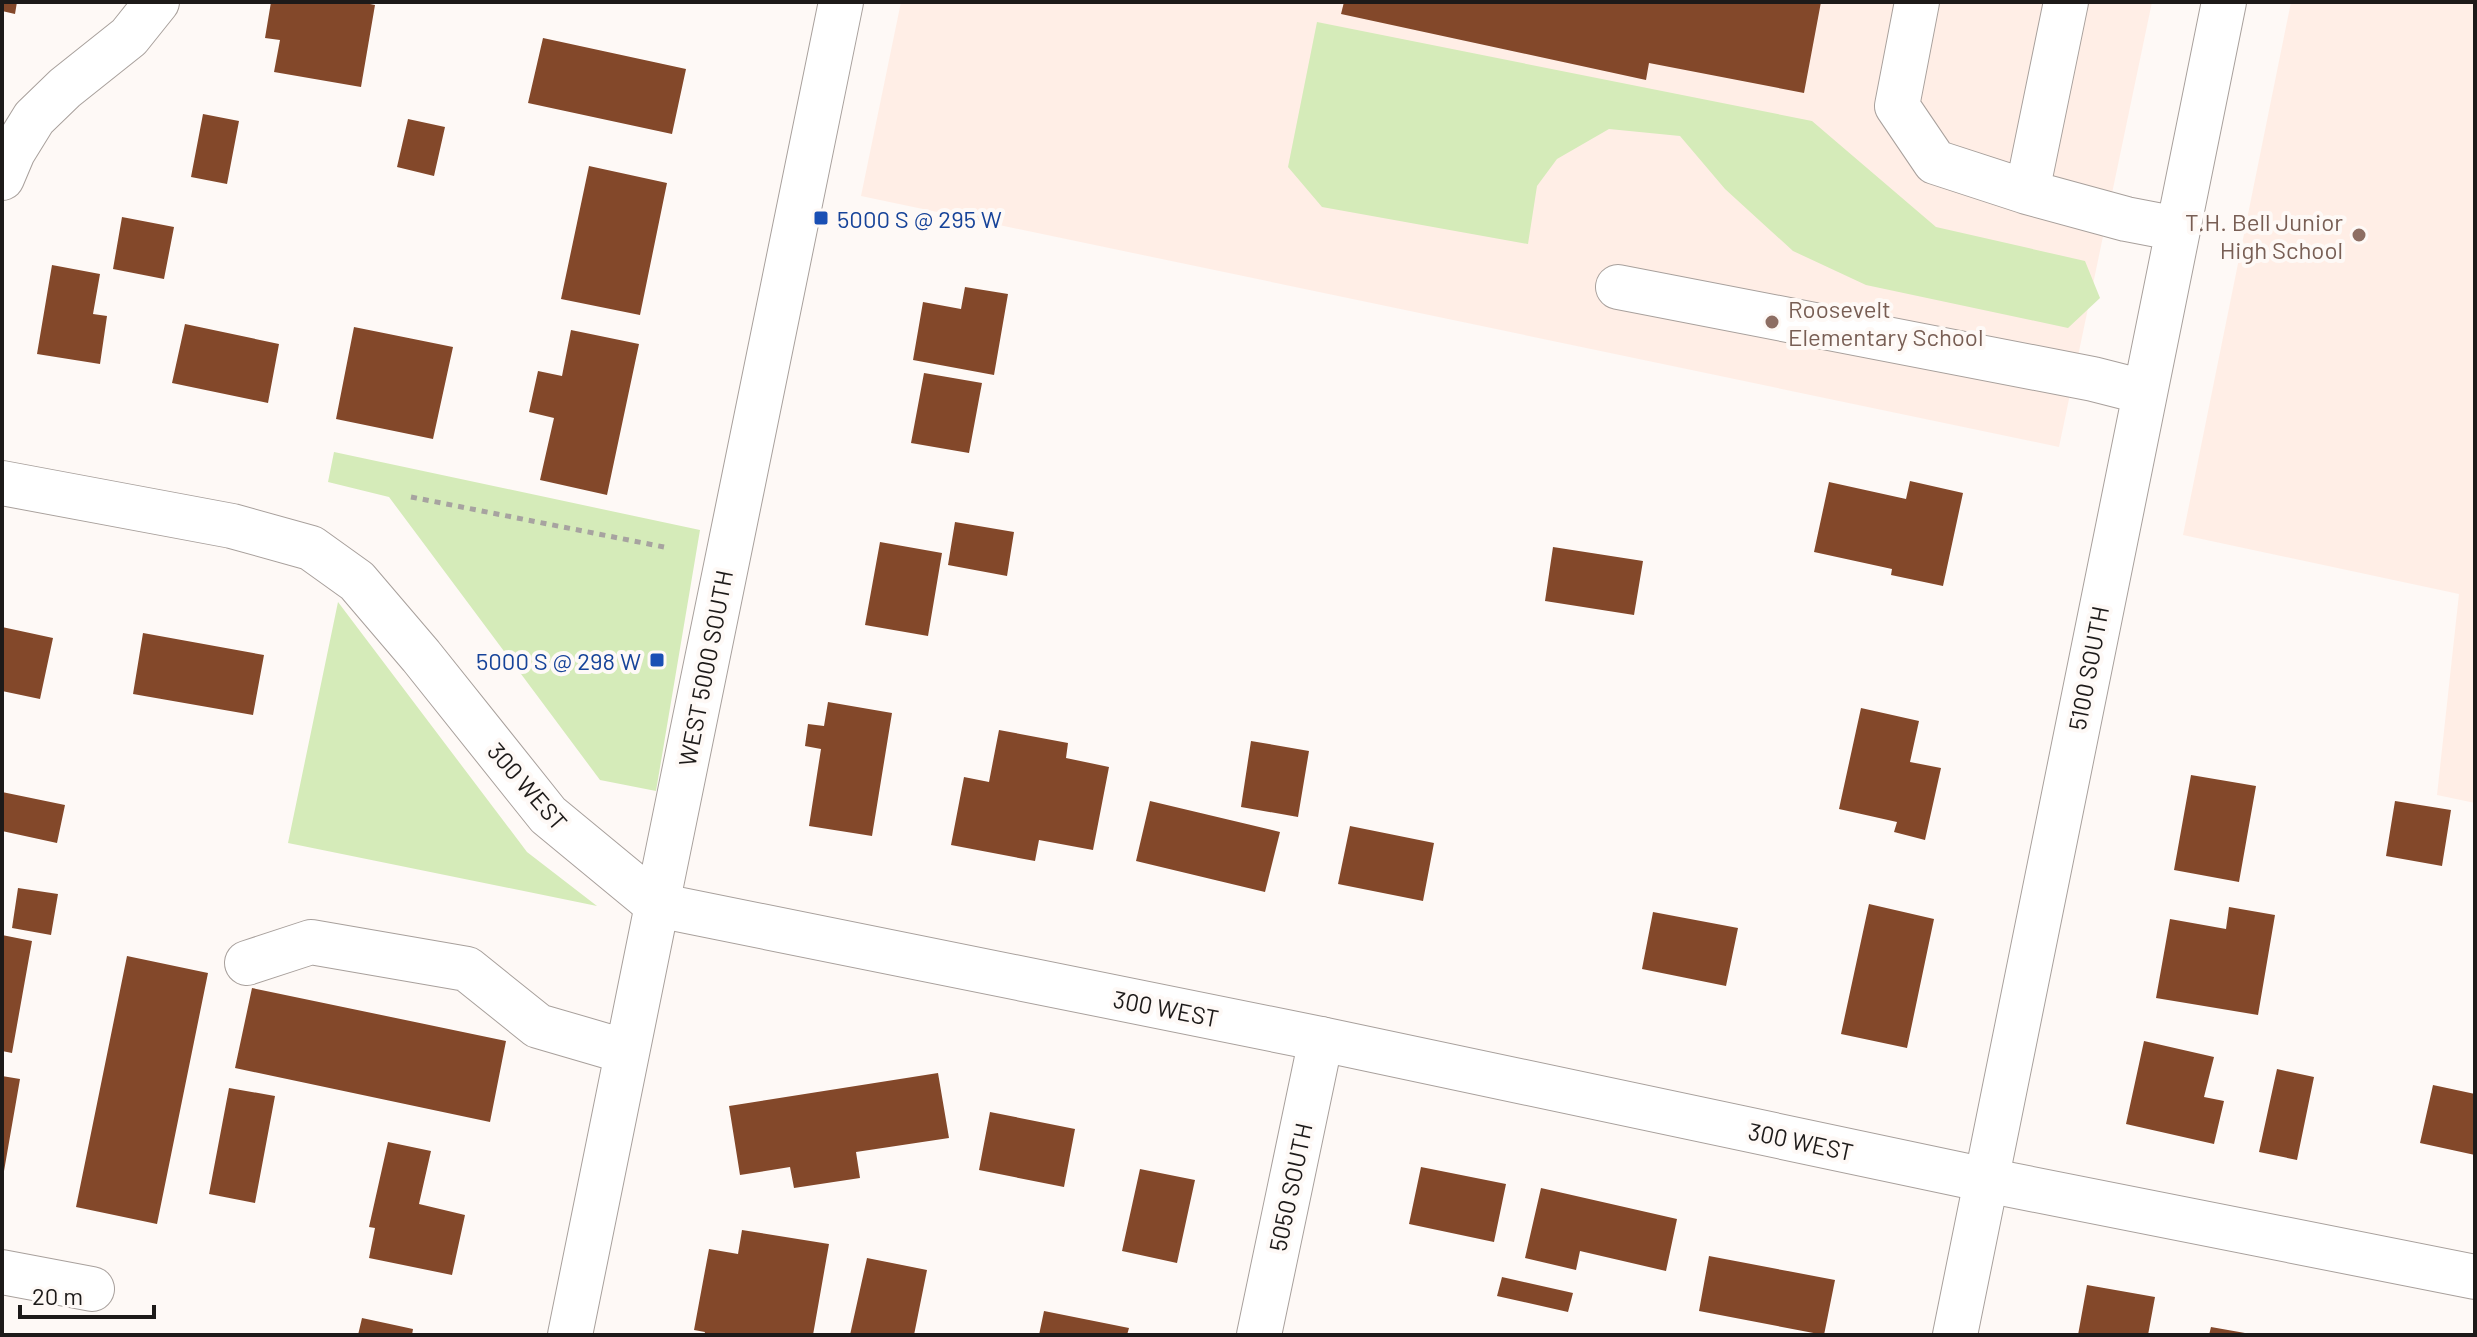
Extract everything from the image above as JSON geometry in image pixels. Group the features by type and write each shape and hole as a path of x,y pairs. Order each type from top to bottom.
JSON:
{"main road":[{"path":"2,178 13,152 34,118 65,88 129,37 157,2"},
{"name":"WEST 5000 SOUTH","path":"570,1335 841,2"},
{"path":"1917,2 1897,106 1935,162 2027,192 2126,219 2178,229"},
{"path":"2027,192 2066,2"},
{"name":"5100 SOUTH","path":"1955,1335 2224,2"},
{"path":"1618,287 2093,379 2144,392"},
{"name":"300 WEST","path":"2,483 232,526 311,548 357,581 548,815 657,905 1321,1039 1986,1180 2475,1277"},
{"path":"247,963 311,942 467,969 538,1026 627,1052"},
{"name":"5050 SOUTH","path":"1259,1335 1321,1039"},
{"path":"2,1272 92,1289"}],"path":[{"path":"411,497 664,547"}],"shaded area":[{"name":"Roosevelt Elementary School","path":"901,2 2152,2 2059,447 861,196"},
{"name":"T.H. Bell Junior High School","path":"2291,2 2475,2 2475,803 2437,795 2459,594 2183,535"}],"green space":[{"path":"1317,22 1812,121 1936,227 2085,261 2100,298 2068,328 1866,285 1793,251 1725,189 1680,136 1609,129 1557,159 1537,186 1528,244 1322,207 1288,167"},
{"path":"334,452 700,530 656,791 600,780 389,497 328,482"},
{"path":"338,602 527,852 597,906 288,843"}],"building":[{"path":"2,2 17,2 15,14 2,11"},
{"path":"271,2 360,2 375,5 361,87 274,72 280,40 265,38"},
{"path":"1344,2 1821,2 1804,93 1649,63 1646,80 1341,14"},
{"path":"543,38 686,69 672,134 528,103"},
{"path":"203,114 239,121 227,184 191,177"},
{"path":"408,119 445,127 434,176 397,167"},
{"path":"589,166 667,183 640,315 561,299"},
{"path":"122,217 174,227 164,279 113,269"},
{"path":"52,265 100,274 93,314 107,316 100,364 37,354"},
{"path":"965,287 1008,294 994,375 913,360 923,302 961,309"},
{"path":"185,324 279,344 268,403 172,383"},
{"path":"354,327 453,347 433,439 336,419"},
{"path":"571,330 639,344 607,495 540,480 554,418 529,412 538,371 562,376"},
{"path":"924,373 982,383 969,453 911,443"},
{"path":"1910,481 1963,493 1943,586 1891,575 1892,569 1814,552 1829,482 1906,499"},
{"path":"955,522 1014,532 1007,576 948,565"},
{"path":"880,542 942,553 928,636 865,625"},
{"path":"1553,547 1643,561 1634,615 1545,601"},
{"path":"2,627 53,638 40,699 2,691"},
{"path":"143,633 264,655 253,715 133,694"},
{"path":"828,702 892,713 872,836 809,826 821,749 805,746 808,724 824,726"},
{"path":"1861,708 1919,721 1910,762 1941,768 1925,840 1894,832 1897,822 1839,809"},
{"path":"999,730 1068,743 1066,758 1109,767 1093,850 1039,840 1035,861 951,845 964,777 989,782"},
{"path":"1251,741 1309,751 1298,817 1241,807"},
{"path":"2191,775 2256,786 2239,882 2174,870"},
{"path":"2,792 65,805 57,843 2,831"},
{"path":"1150,801 1280,832 1265,892 1136,861"},
{"path":"2395,801 2451,810 2442,866 2386,856"},
{"path":"1350,826 1434,843 1423,901 1338,884"},
{"path":"18,888 58,894 51,935 12,928"},
{"path":"1869,904 1934,919 1907,1048 1841,1034"},
{"path":"2229,907 2275,915 2258,1015 2156,998 2170,919 2226,929"},
{"path":"1653,912 1738,928 1726,986 1642,969"},
{"path":"2,935 32,941 12,1053 2,1051"},
{"path":"127,956 208,973 157,1224 76,1207"},
{"path":"252,988 506,1041 490,1122 235,1068"},
{"path":"2144,1041 2214,1057 2204,1097 2224,1101 2214,1144 2126,1124"},
{"path":"2277,1069 2314,1077 2297,1160 2259,1152"},
{"path":"938,1073 949,1138 856,1152 860,1178 794,1188 790,1167 740,1175 729,1106"},
{"path":"2,1076 20,1079 4,1171 2,1171"},
{"path":"2433,1085 2475,1094 2475,1155 2420,1143"},
{"path":"229,1088 275,1096 255,1203 209,1194"},
{"path":"990,1112 1075,1129 1064,1187 979,1170"},
{"path":"388,1142 431,1151 419,1204 465,1215 452,1275 369,1258 375,1228 369,1227"},
{"path":"1421,1167 1506,1184 1494,1242 1409,1224"},
{"path":"1140,1169 1195,1180 1177,1263 1122,1251"},
{"path":"1541,1188 1677,1219 1666,1271 1580,1251 1576,1270 1525,1258"},
{"path":"742,1230 829,1244 813,1335 704,1335 705,1332 694,1330 709,1249 738,1254"},
{"path":"1709,1256 1835,1280 1824,1335 1699,1311"},
{"path":"867,1258 927,1270 914,1335 850,1335"},
{"path":"1502,1277 1573,1293 1568,1312 1497,1296"},
{"path":"2087,1285 2155,1297 2148,1335 2078,1335"},
{"path":"1044,1311 1129,1328 1127,1335 1039,1335"},
{"path":"362,1318 413,1329 412,1335 358,1335"},
{"path":"2211,1327 2245,1333 2245,1335 2209,1335"}],"place":[{"name":"5000 S @ 295 W","path":"821,218"},
{"name":"T.H. Bell Junior High School","path":"2359,235"},
{"name":"Roosevelt Elementary School","path":"1772,322"},
{"name":"5000 S @ 298 W","path":"657,660"}]}
